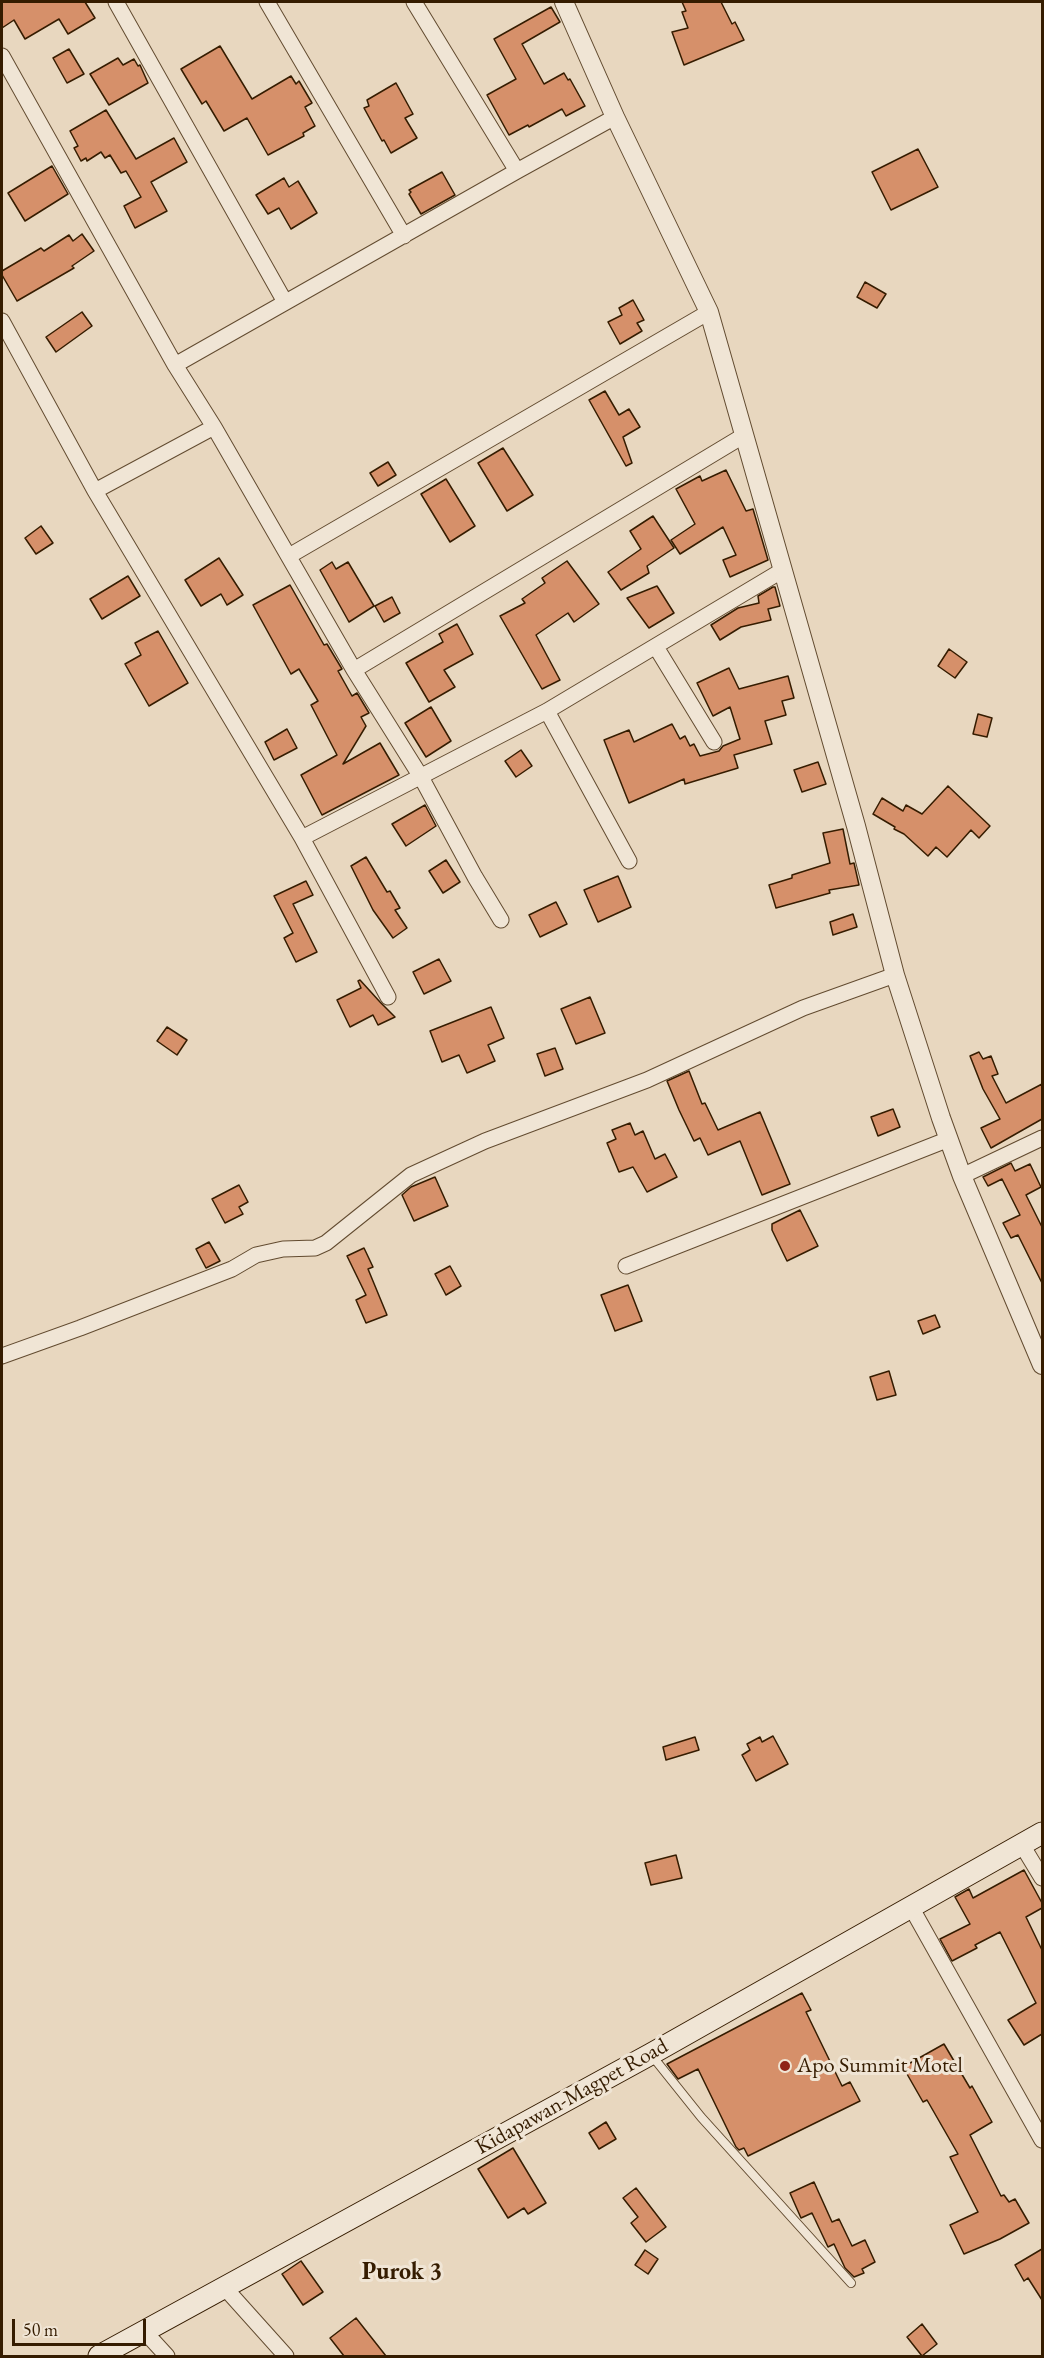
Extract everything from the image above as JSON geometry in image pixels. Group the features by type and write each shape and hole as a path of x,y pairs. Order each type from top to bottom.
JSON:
{"main road":[{"name":"Kidapawan-Magpet Road","path":"99,2356 651,2054 1042,1833"}],"street":[{"path":"116,2 285,302"},
{"path":"267,2 404,236"},
{"path":"414,2 517,171"},
{"path":"564,2 615,117 709,312 856,826 895,975 962,1176 1042,1365"},
{"path":"2,56 176,365 354,670 421,777 501,920"},
{"path":"176,365 615,117"},
{"path":"289,556 709,312"},
{"path":"2,321 95,491 302,838 388,997"},
{"path":"95,491 214,427"},
{"path":"354,670 743,436"},
{"path":"302,838 547,711 783,570"},
{"path":"656,647 714,742"},
{"path":"547,711 629,861"},
{"path":"2,1356 232,1269 255,1255 283,1249 315,1248 346,1229 411,1175 485,1141 646,1080 803,1008 895,975"},
{"path":"962,1176 1042,1138"},
{"path":"626,1266 949,1139"},
{"path":"1022,1845 1042,1878"},
{"path":"911,1908 1042,2140"},
{"path":"225,2288 286,2356"},
{"path":"145,2332 167,2356"}],"lane":[{"path":"651,2054 701,2117 851,2283"}],"building":[{"path":"2,2 85,2 95,18 68,34 59,19 25,39 14,20 2,28"},
{"path":"682,2 721,2 732,24 735,22 744,40 684,65 672,32 688,28 682,12 686,11"},
{"path":"551,7 560,22 522,44 544,84 564,73 568,80 570,79 585,106 566,116 562,109 509,135 487,95 516,79 494,39"},
{"path":"220,46 252,99 291,76 296,84 299,81 312,103 305,107 315,126 303,133 304,136 268,155 247,118 224,131 206,101 202,104 181,69"},
{"path":"69,49 84,74 67,83 53,58"},
{"path":"118,58 123,65 134,59 138,66 140,65 148,83 109,105 90,74"},
{"path":"396,83 413,114 405,118 417,138 391,153 364,108 369,106 367,100"},
{"path":"106,110 136,159 174,138 187,162 151,182 167,211 135,228 124,206 141,197 126,171 121,173 110,155 105,158 101,152 87,161 86,158 81,161 74,148 78,146 70,131"},
{"path":"918,149 938,187 891,210 872,172"},
{"path":"52,166 68,194 25,221 8,193"},
{"path":"442,172 455,195 421,214 409,190"},
{"path":"284,178 289,187 298,181 317,213 291,229 279,208 268,214 256,195"},
{"path":"82,234 94,251 72,266 74,268 17,301 2,271 41,248 44,251 69,235 73,241"},
{"path":"865,282 886,294 877,308 857,297"},
{"path":"633,300 644,320 637,323 642,331 620,344 608,322 622,315 619,308"},
{"path":"82,312 92,326 56,352 46,337"},
{"path":"605,391 619,415 629,409 640,427 623,437 632,463 626,466 589,400"},
{"path":"503,448 533,495 507,511 478,463"},
{"path":"388,462 396,475 378,486 370,473"},
{"path":"726,470 746,511 753,509 768,560 730,577 723,560 736,555 723,527 680,554 671,540 695,524 676,489 700,476 702,481"},
{"path":"446,479 475,526 450,542 421,494"},
{"path":"653,516 674,548 647,566 649,573 621,590 608,572 641,549 630,531"},
{"path":"41,526 53,543 36,554 25,538"},
{"path":"219,558 243,595 227,605 221,594 201,606 185,580"},
{"path":"567,561 599,604 574,622 568,613 536,635 560,680 542,689 500,616 525,603 522,599 545,583 542,578"},
{"path":"332,562 336,569 348,562 374,606 349,622 320,570"},
{"path":"128,576 140,596 102,619 90,599"},
{"path":"290,585 324,645 327,644 342,669 338,671 352,696 357,693 369,713 361,717 366,726 343,764 380,743 399,775 322,815 301,775 337,755 311,705 318,701 299,669 291,674 253,605"},
{"path":"657,586 674,613 649,628 627,598"},
{"path":"775,587 780,606 768,609 771,620 741,627 720,640 711,625 738,608 759,603 758,596"},
{"path":"392,597 400,613 384,622 375,606"},
{"path":"457,624 473,654 444,670 455,687 429,702 406,663 443,642 439,634"},
{"path":"158,631 188,683 149,706 125,664 141,655 135,643"},
{"path":"949,649 967,662 955,678 938,666"},
{"path":"729,668 739,689 788,676 794,698 782,701 786,715 765,721 772,744 734,755 738,768 685,784 684,779 629,803 604,740 629,730 634,742 672,724 680,739 685,736 690,746 694,744 700,756 719,751 723,746 740,739 730,707 713,716 697,683"},
{"path":"431,707 451,741 426,757 405,723"},
{"path":"978,714 992,718 987,737 973,734"},
{"path":"287,729 297,748 274,760 265,742"},
{"path":"521,750 532,766 516,777 505,761"},
{"path":"818,762 826,784 802,792 794,770"},
{"path":"948,786 990,826 979,838 971,830 947,857 936,847 928,856 904,834 894,829 895,827 873,814 882,798 903,811 906,805 922,814"},
{"path":"425,805 436,826 406,846 392,824"},
{"path":"843,829 850,864 854,863 859,885 829,890 830,893 776,908 769,885 830,863 823,833"},
{"path":"366,857 387,892 390,891 400,908 395,910 407,928 393,938 373,910 351,866"},
{"path":"446,860 460,882 443,893 429,871"},
{"path":"618,876 631,907 598,922 584,890"},
{"path":"306,881 313,895 293,904 317,952 296,962 284,938 293,933 274,896"},
{"path":"556,902 567,924 540,937 529,915"},
{"path":"853,914 857,927 833,935 830,922"},
{"path":"439,959 451,981 424,994 413,972"},
{"path":"360,980 395,1017 378,1025 373,1015 350,1027 337,1000 361,988 358,981"},
{"path":"590,997 605,1033 576,1044 561,1009"},
{"path":"491,1007 504,1038 488,1045 495,1061 467,1073 459,1055 442,1062 430,1031"},
{"path":"167,1027 187,1040 177,1055 157,1041"},
{"path":"555,1048 563,1069 545,1076 537,1054"},
{"path":"979,1052 983,1059 991,1056 998,1074 992,1076 1006,1103 1042,1084 1042,1119 991,1148 981,1128 1000,1119 983,1089 970,1056"},
{"path":"689,1071 702,1104 705,1103 718,1130 760,1112 790,1184 762,1195 740,1141 708,1155 700,1138 694,1141 667,1081"},
{"path":"893,1109 900,1127 878,1136 871,1117"},
{"path":"630,1123 635,1135 643,1131 655,1159 665,1154 677,1177 647,1192 633,1167 619,1172 607,1143 616,1139 612,1130"},
{"path":"1011,1163 1015,1171 1030,1164 1041,1187 1026,1195 1042,1227 1042,1283 1018,1235 1011,1238 1003,1223 1020,1215 1002,1179 988,1186 983,1177"},
{"path":"435,1177 448,1206 414,1221 402,1195 411,1187"},
{"path":"239,1185 248,1202 239,1207 243,1214 225,1223 212,1199"},
{"path":"800,1210 818,1246 787,1261 772,1230 772,1224"},
{"path":"209,1242 220,1261 206,1268 196,1249"},
{"path":"364,1248 373,1267 368,1269 387,1315 366,1323 356,1300 366,1295 347,1256"},
{"path":"450,1266 461,1286 446,1295 435,1274"},
{"path":"628,1285 642,1321 615,1331 601,1295"},
{"path":"935,1315 940,1327 923,1334 918,1321"},
{"path":"889,1371 896,1395 877,1400 870,1377"},
{"path":"773,1736 788,1764 756,1781 742,1755 750,1750 747,1744 760,1737 762,1742"},
{"path":"695,1737 699,1750 666,1760 663,1747"},
{"path":"676,1855 682,1878 651,1885 645,1863"},
{"path":"1024,1870 1042,1903 1042,1908 1026,1917 1042,1950 1042,2034 1024,2045 1008,2020 1036,2003 1000,1932 975,1945 977,1948 952,1961 940,1939 970,1924 955,1897 969,1889 973,1898"},
{"path":"802,1993 811,2010 806,2012 842,2086 850,2082 860,2101 748,2156 744,2148 739,2150 736,2147 698,2069 678,2079 667,2064"},
{"path":"944,2044 970,2088 972,2086 992,2122 970,2135 1001,2196 1004,2195 1009,2202 1015,2199 1029,2223 1000,2239 964,2254 950,2225 978,2212 950,2157 958,2154 927,2100 923,2102 903,2067"},
{"path":"606,2122 616,2139 599,2149 589,2133"},
{"path":"513,2148 546,2203 528,2214 524,2208 508,2218 478,2169"},
{"path":"814,2182 832,2222 839,2219 852,2246 865,2240 875,2262 862,2269 864,2273 854,2277 845,2268 834,2244 828,2247 812,2213 801,2218 790,2193"},
{"path":"636,2188 666,2227 646,2242 631,2223 638,2217 623,2198"},
{"path":"1042,2249 1042,2300 1028,2278 1024,2281 1015,2265"},
{"path":"645,2250 658,2259 648,2274 635,2265"},
{"path":"301,2261 323,2292 303,2305 282,2274"},
{"path":"356,2318 386,2356 344,2356 330,2338"},
{"path":"922,2324 937,2344 922,2356 907,2337"}],"place":[{"name":"Apo Summit Motel","path":"785,2066"}],"district":[{"name":"Purok 3","path":"402,2272"}]}
